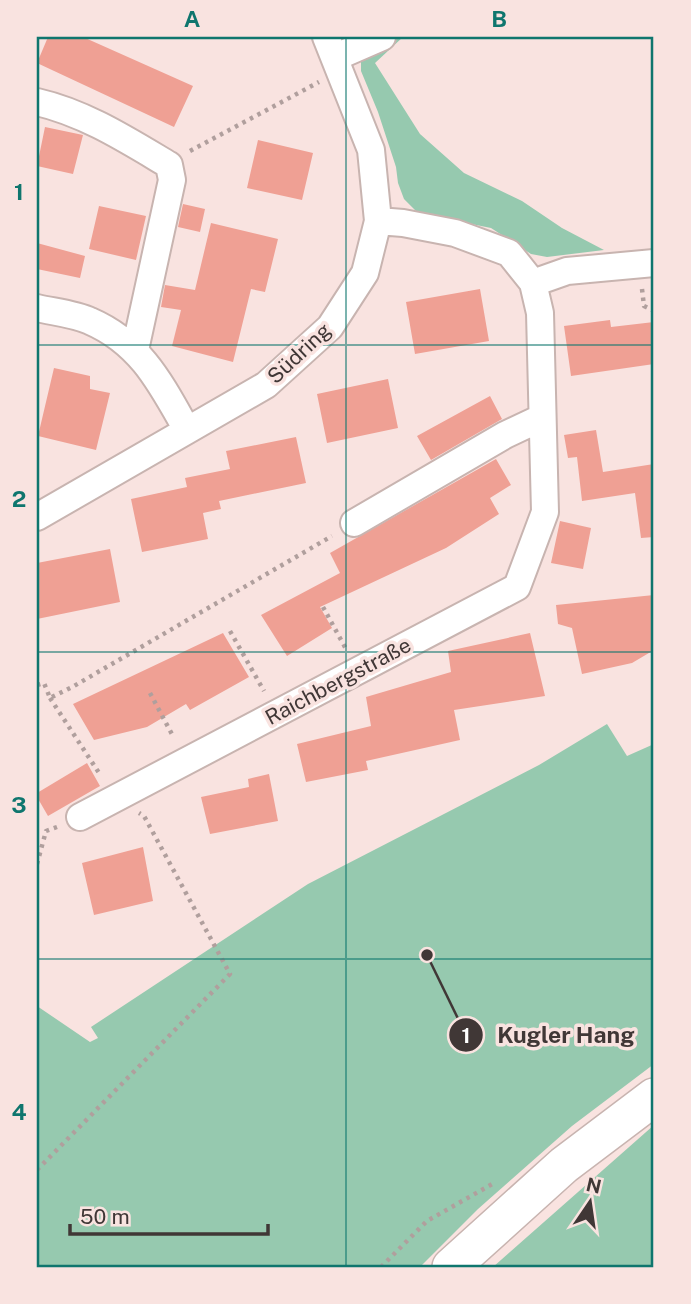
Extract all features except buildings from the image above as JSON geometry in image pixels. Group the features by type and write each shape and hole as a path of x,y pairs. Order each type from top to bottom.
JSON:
{"street":[{"path":"334,55 382,37"},
{"name":"Südring","path":"37,517 266,385 330,327 365,273 378,220 371,150 334,55"},
{"path":"37,102 60,107 94,123 169,165 172,180 135,350"},
{"path":"378,220 454,233 509,253 533,283 567,271 654,263"},
{"name":"Raichbergstraße","path":"80,817 517,587 545,512 540,313 533,283"},
{"path":"37,308 90,320 135,350 153,370 187,430"},
{"path":"354,523 505,435 541,418"},
{"path":"451,1267 564,1165 654,1097"}],"path":[{"path":"197,147 334,55"},
{"path":"50,698 354,523"},
{"path":"323,607 358,671"},
{"path":"230,631 277,713"},
{"path":"37,685 44,683 50,698 115,798 144,816 230,974 37,1170"},
{"path":"150,693 186,761"},
{"path":"37,864 47,831 80,817"},
{"path":"381,1267 427,1221 504,1178"}],"green space":[{"path":"391,37 403,37 375,63 420,134 464,173 522,201 562,228 604,250 547,257 531,254 491,228 427,215 416,211 404,199 378,112 361,71 361,62"},
{"path":"607,724 627,756 654,744 654,1064 572,1126 478,1209 420,1267 37,1267 37,1006 90,1042 98,1038 91,1027 308,884 539,765"},
{"path":"654,1125 654,1267 493,1267"}],"place":[{"name":"Kugler Hang","path":"427,955"}]}
